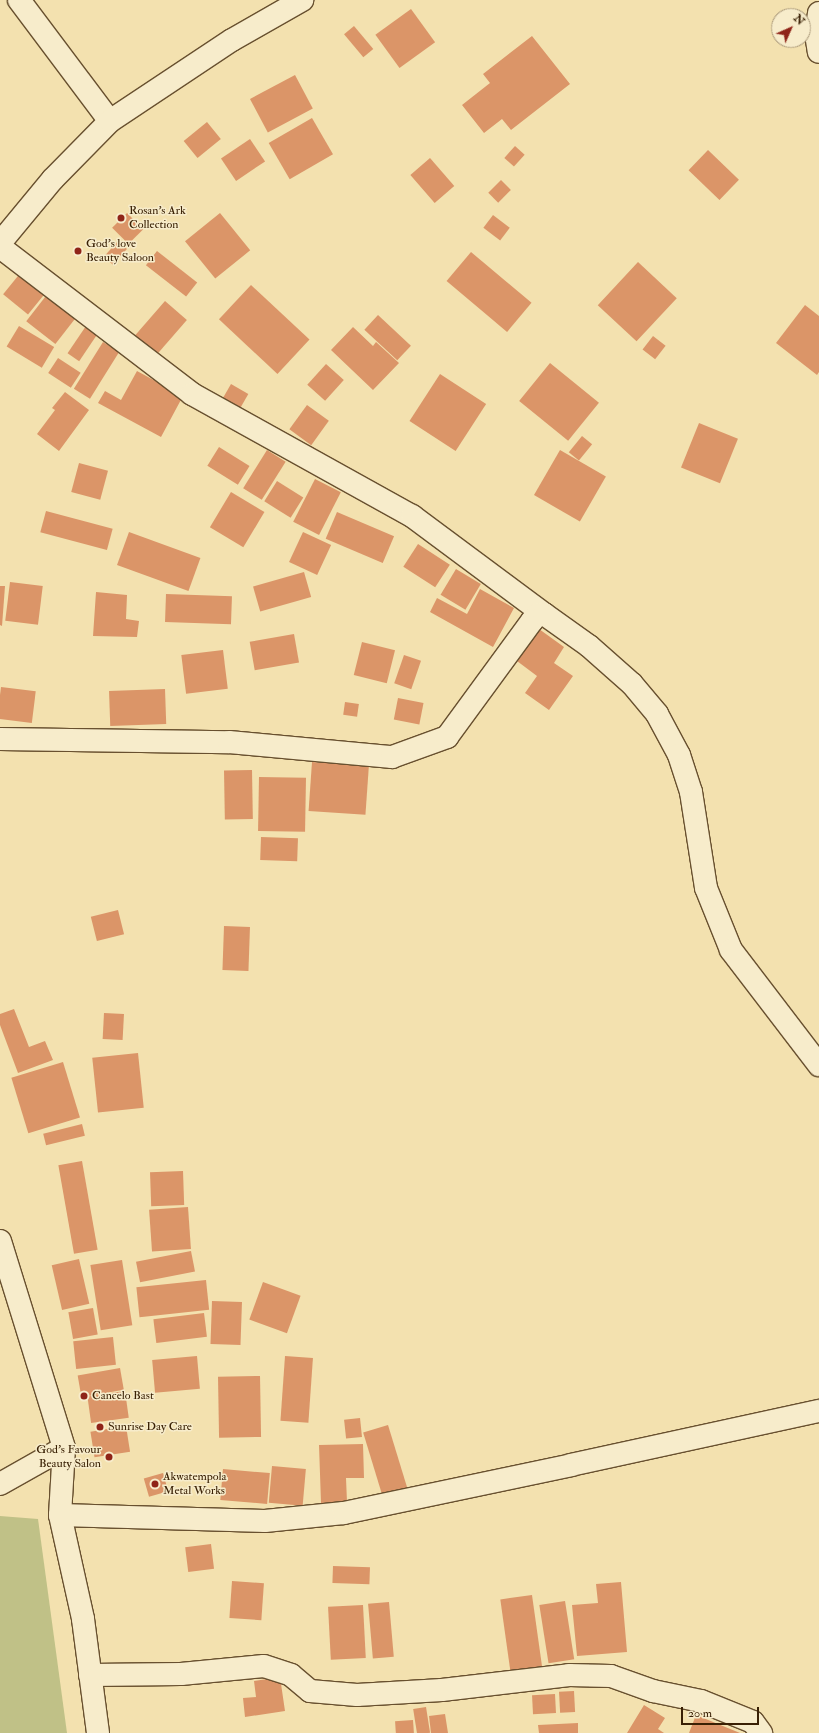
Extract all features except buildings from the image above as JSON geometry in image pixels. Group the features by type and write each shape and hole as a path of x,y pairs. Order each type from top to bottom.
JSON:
{"street":[{"path":"19,0 110,121"},
{"path":"0,242 53,179 110,121 232,40 302,0"},
{"path":"819,13 816,34 819,52"},
{"path":"0,247 192,394 412,516 589,646 632,684 657,714 679,756 691,792 706,888 731,950 819,1065"},
{"path":"0,738 229,742 392,757 447,738 532,621 537,615 544,614"},
{"path":"0,1241 64,1448 60,1515 83,1619 98,1733"},
{"path":"60,1515 266,1521 344,1513 819,1411"},
{"path":"0,1484 64,1448"},
{"path":"90,1675 181,1674 264,1666 291,1674 310,1691 357,1695 442,1690 569,1675 611,1676 653,1691 701,1701 753,1722 761,1733"}],"green space":[{"path":"0,1516 38,1519 67,1733 0,1733"}],"place":[{"name":"Rosan's Ark Collection","path":"121,218"},
{"name":"God's love Beauty Saloon","path":"78,251"},
{"name":"Cancelo Bast","path":"84,1396"},
{"name":"Sunrise Day Care","path":"100,1427"},
{"name":"God's Favour Beauty Salon","path":"109,1457"},
{"name":"Akwatempola Metal Works","path":"155,1484"}]}
